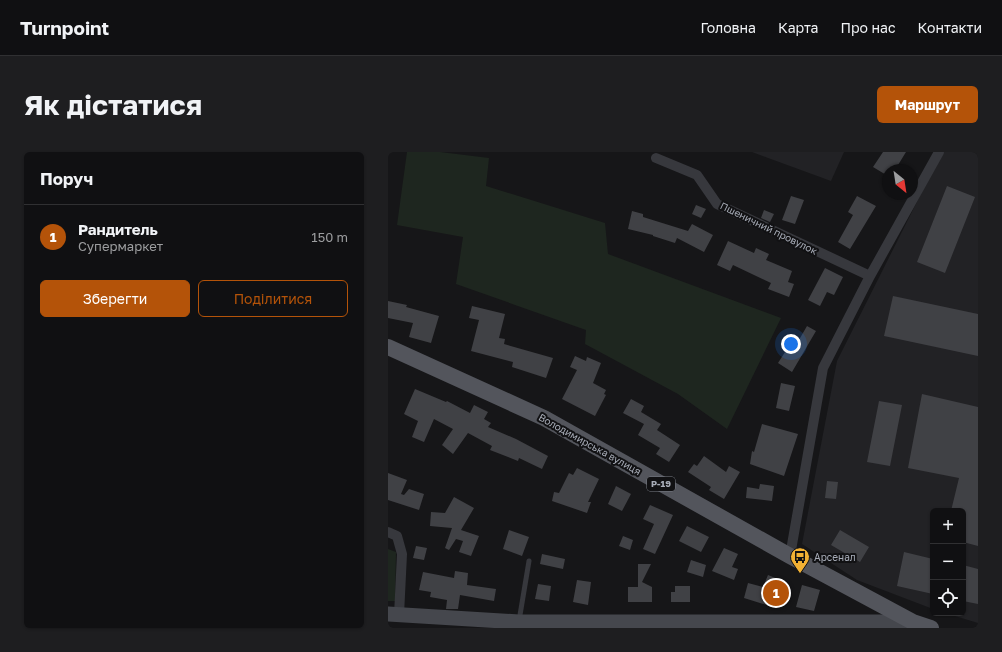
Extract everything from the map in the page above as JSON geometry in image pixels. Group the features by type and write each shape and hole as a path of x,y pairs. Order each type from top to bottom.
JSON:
{"main road":[{"name":"Володимирська вулиця","path":"388,347 544,418 790,556 913,622 931,628"}],"street":[{"path":"790,556 823,368 870,276 938,152"},
{"name":"Пшеничний провулок","path":"656,158 697,175 717,204 870,276"},
{"path":"388,532 397,536 402,554 393,615"},
{"name":"Володимирська вулиця","path":"393,615 513,624 913,622"}],"lane":[{"path":"513,624 529,561"}],"shaded area":[{"path":"407,152 440,152 489,158 486,186 605,223 608,254 781,318 727,429 678,394 585,344 586,330 456,284 463,237 397,225"},
{"path":"752,152 844,152 831,181"},
{"path":"942,152 978,152 978,623 955,616 966,616 966,508 930,508 930,608 857,580 802,544 837,361"},
{"path":"388,549 396,552 395,601 388,601"}],"building":[{"path":"883,152 906,152 899,164 882,164 882,172 873,167"},
{"path":"947,186 975,197 945,273 917,262"},
{"path":"791,196 804,200 795,224 782,220"},
{"path":"857,196 876,206 850,249 838,242 853,215 848,212"},
{"path":"696,205 706,209 701,218 692,214"},
{"path":"764,210 774,214 770,222 761,218"},
{"path":"632,211 643,214 643,217 688,231 692,224 713,235 704,252 677,238 675,243 653,235 628,229"},
{"path":"728,241 754,253 756,248 769,254 766,260 792,271 788,282 794,284 789,297 768,289 771,283 733,265 730,271 717,265"},
{"path":"825,268 843,277 834,295 827,292 820,306 808,300"},
{"path":"893,296 978,314 978,356 884,336"},
{"path":"388,301 407,305 406,307 439,316 431,343 409,337 413,323 388,318"},
{"path":"472,306 505,314 499,338 505,339 504,344 553,358 546,378 512,367 513,362 471,351 479,320 469,318"},
{"path":"807,326 816,331 792,372 778,363 787,349 792,352"},
{"path":"575,356 586,361 587,357 601,363 593,383 606,390 604,394 606,395 595,416 562,399 577,370 570,367"},
{"path":"781,383 795,386 789,411 776,408"},
{"path":"415,389 446,402 447,401 470,413 474,405 488,412 484,419 491,423 488,427 516,439 548,456 542,469 519,458 518,461 490,450 492,446 468,433 453,454 442,445 453,429 434,419 424,442 412,437 418,421 404,414"},
{"path":"922,394 978,407 978,546 966,543 966,508 952,508 959,478 908,468"},
{"path":"631,399 644,406 641,412 661,424 657,430 680,445 669,462 656,454 660,448 638,435 644,424 623,413"},
{"path":"879,401 902,405 890,466 867,462"},
{"path":"762,424 798,434 784,476 750,464 752,451 754,452"},
{"path":"704,456 726,472 729,466 740,472 724,499 709,490 711,487 688,472 694,464 697,466"},
{"path":"577,468 599,479 588,502 591,502 587,513 552,501 554,492 559,493 569,473 573,475"},
{"path":"388,473 407,480 401,494 404,495 409,489 424,494 419,510 388,500"},
{"path":"827,481 838,482 836,499 825,498"},
{"path":"760,484 774,486 772,501 746,498 747,487 759,489"},
{"path":"616,486 631,494 622,511 608,504"},
{"path":"454,497 474,508 461,530 479,536 471,556 459,552 463,541 456,539 449,550 445,548 452,528 430,526 431,512 445,513"},
{"path":"650,505 673,515 655,554 643,549 654,524 643,519"},
{"path":"687,526 709,537 701,552 679,541"},
{"path":"509,530 529,537 522,556 503,549"},
{"path":"840,530 869,547 860,562 831,545"},
{"path":"623,536 633,540 630,550 619,546"},
{"path":"416,546 427,548 424,560 413,558"},
{"path":"724,548 738,554 732,567 738,569 734,580 712,571"},
{"path":"904,552 930,558 930,593 897,586"},
{"path":"542,554 565,559 563,569 540,564"},
{"path":"691,560 706,565 703,577 687,572"},
{"path":"638,564 651,564 642,582 652,587 652,602 628,602 628,587 638,587"},
{"path":"966,566 978,569 978,604 966,602"},
{"path":"455,571 468,573 467,585 496,589 494,601 460,595 458,609 446,609 447,600 430,597 431,592 419,590 423,572 454,578"},
{"path":"768,575 783,581 773,607 744,598 748,583 763,587"},
{"path":"577,580 591,582 588,605 573,602"},
{"path":"538,584 551,586 549,601 535,599"},
{"path":"802,585 820,590 814,611 796,607"},
{"path":"675,586 690,586 690,602 671,602 671,592 675,592"}],"place":[{"name":"Арсенал","path":"800,574"},
{"name":"Рандитель","path":"776,593"}]}
